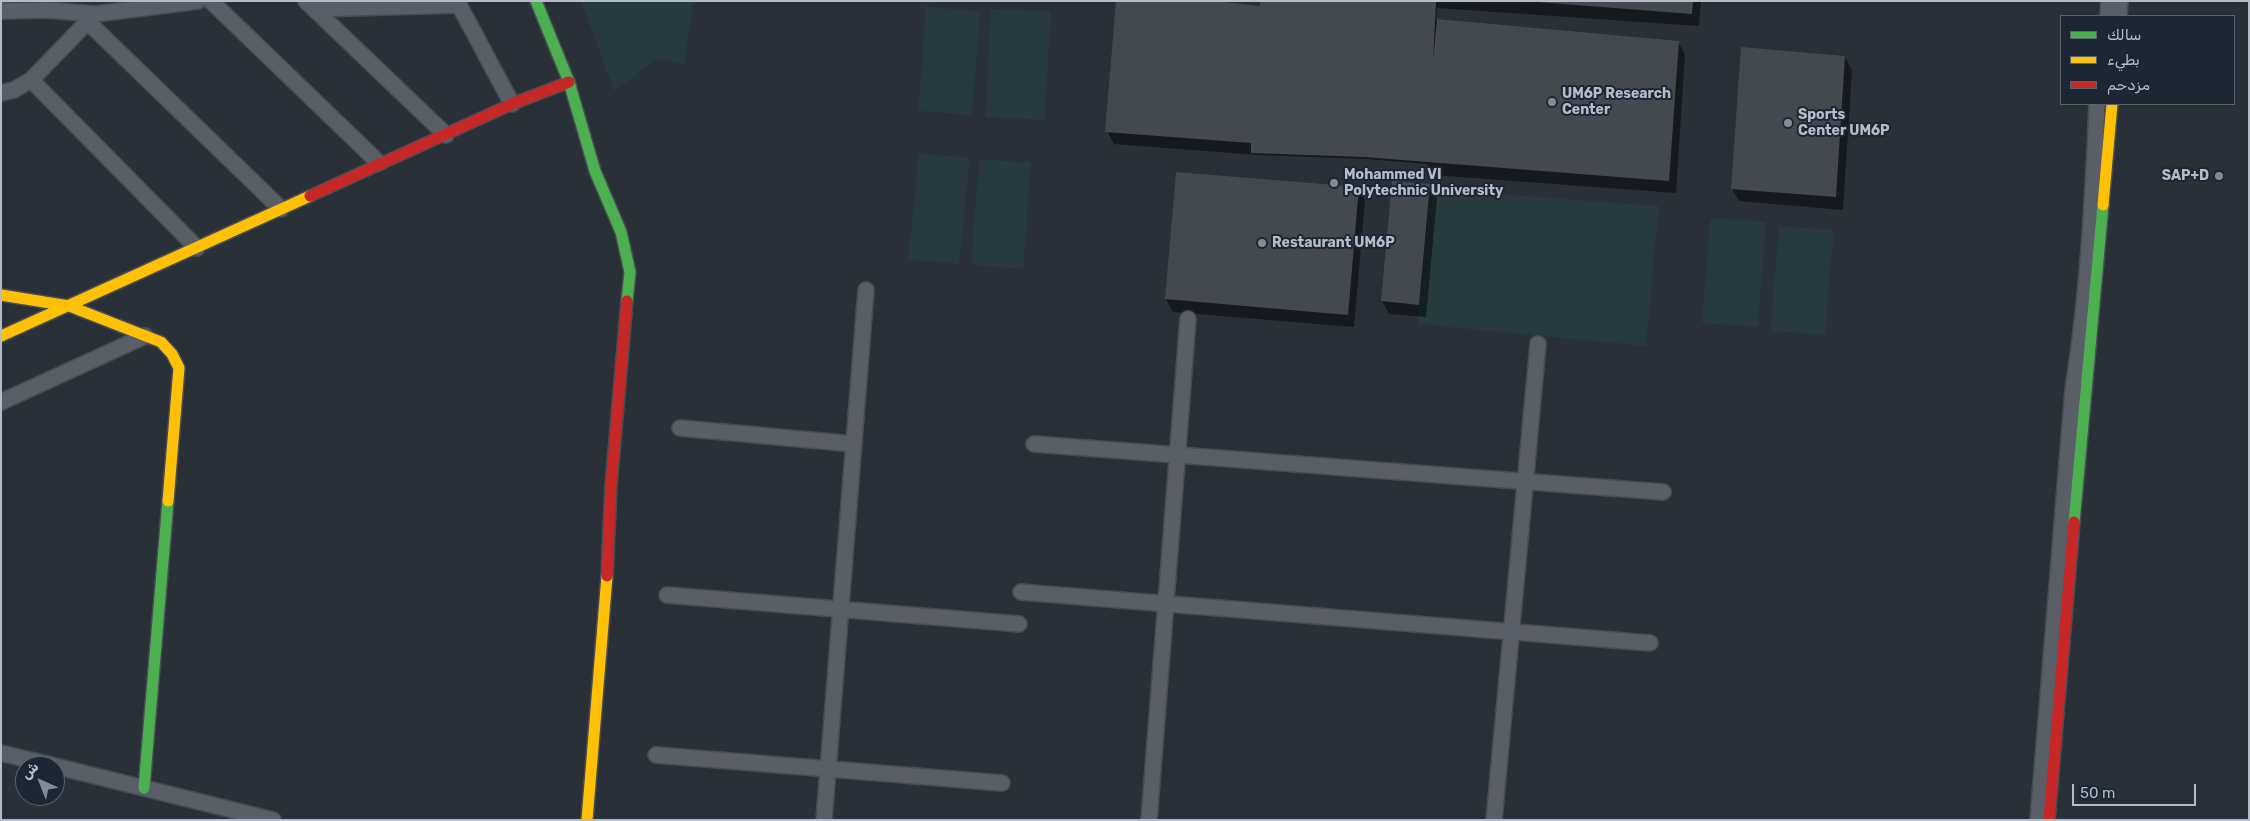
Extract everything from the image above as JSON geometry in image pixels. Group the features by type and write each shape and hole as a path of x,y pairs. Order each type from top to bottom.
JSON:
{"street":[{"path":"1,11 48,6 92,18 198,1"},
{"path":"211,1 379,163"},
{"path":"536,1 569,82 595,171 622,232 630,272 611,486 606,589 587,820"},
{"path":"2108,15 2109,1"},
{"path":"2119,15 2120,1"},
{"path":"310,5 458,3 512,104"},
{"path":"310,5 446,135"},
{"path":"1,93 14,90 31,80 92,18"},
{"path":"92,18 281,209"},
{"path":"31,80 197,248"},
{"path":"1,336 197,248 379,163 446,135 512,104 569,82"},
{"path":"2038,820 2073,389 2078,358 2094,181 2097,105"},
{"path":"2049,820 2112,105"},
{"path":"824,820 866,290"},
{"path":"1,295 69,306 161,342 172,354 179,368 144,788"},
{"path":"1148,820 1188,319"},
{"path":"1,402 145,336"},
{"path":"1494,820 1538,344"},
{"path":"680,428 854,444"},
{"path":"1034,444 1663,492"},
{"path":"1021,592 1650,643"},
{"path":"667,595 1019,624"},
{"path":"1,753 15,756"},
{"path":"656,755 1002,783"},
{"path":"65,768 273,820"}],"green space":[{"path":"581,1 693,1 685,64 657,59 614,91"},
{"path":"926,7 980,11 972,115 918,111"},
{"path":"991,9 1051,11 1045,120 985,117"},
{"path":"919,153 970,158 959,264 908,260"},
{"path":"979,159 1031,163 1023,269 971,265"},
{"path":"1430,189 1659,206 1646,346 1418,324"},
{"path":"1710,218 1766,222 1758,327 1702,323"},
{"path":"1779,226 1834,230 1825,335 1770,331"}],"building":[{"path":"1116,1 1214,1 1260,6 1260,1 1436,1 1433,61 1437,19 1679,41 1669,181 1364,157 1251,153 1251,143 1105,132"},
{"path":"1525,1 1693,1 1692,14"},
{"name":"Sports Center UM6P","path":"1741,47 1845,56 1836,197 1731,189"},
{"name":"Restaurant UM6P","path":"1176,172 1359,187 1348,315 1165,299"},
{"path":"1392,181 1430,184 1419,305 1381,301"}],"traffic: fast":[{"path":"536,1 569,82 595,171 621,232 630,272 627,301"},
{"path":"2074,522 2103,205"},
{"path":"144,788 168,501"}],"traffic: slow":[{"path":"2103,205 2112,105"},
{"path":"1,336 310,196"},
{"path":"1,295 69,306 161,342 172,354 179,368 168,501"},
{"path":"587,820 607,576"}],"traffic: jam":[{"path":"310,196 512,104 569,82"},
{"path":"607,576 611,486 627,301"},
{"path":"2049,820 2074,522"}],"place":[{"name":"UM6P Research Center","path":"1552,102"},
{"name":"Sports Center UM6P","path":"1788,123"},
{"name":"SAP+D","path":"2219,176"},
{"name":"Mohammed VI Polytechnic University","path":"1334,183"},
{"name":"Restaurant UM6P","path":"1262,243"}]}
